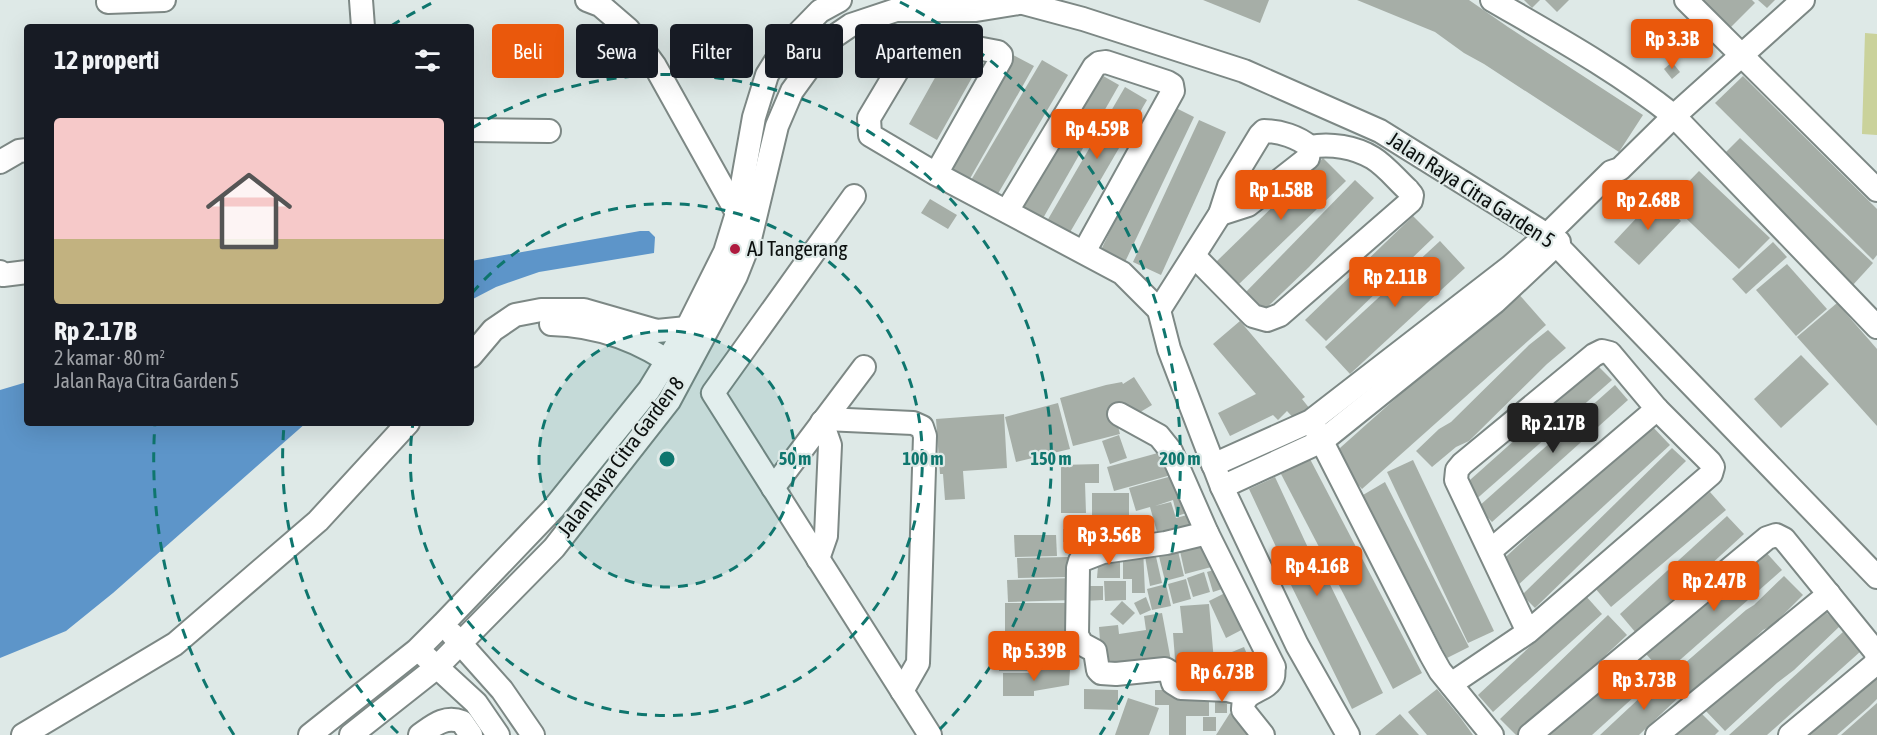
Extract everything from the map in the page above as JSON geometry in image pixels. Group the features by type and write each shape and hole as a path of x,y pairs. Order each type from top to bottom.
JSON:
{"street":[{"path":"108,2 164,0"},
{"path":"361,0 363,24"},
{"path":"587,0 600,5 628,29 655,66 746,217"},
{"name":"Jalan Raya Citra Garden 8","path":"310,735 417,650 443,624 553,509 649,390 677,366 736,276 749,243 746,217 754,117 767,75 784,48 820,11 840,0"},
{"path":"1492,0 1567,43 1657,102 1674,116 1874,318"},
{"path":"1686,0 1877,190"},
{"path":"1222,488 1317,431 1489,295 1619,180 1620,169 1674,116 1803,0"},
{"name":"Jalan Raya Citra Garden 8","path":"351,735 437,667 554,548 669,401 687,328 725,252 746,217 777,126 792,91 829,40 851,25 896,10 976,10 1016,2"},
{"name":"Jalan Raya Citra Garden 5","path":"1016,2 1086,10 1244,71 1380,131 1552,239 1877,577"},
{"path":"936,174 1001,59 998,52 924,38 918,39 869,118 870,135 936,174 1122,273 1159,310 1169,349 1222,488 1297,645 1347,735"},
{"path":"1007,211 1094,67 1099,63 1106,62 1172,85 1173,91 1084,252"},
{"path":"474,129 549,131"},
{"path":"1159,310 1220,214 1229,186 1264,131 1300,140 1310,147 1323,144 1337,145 1373,158 1412,195 1411,201 1280,315 1267,320 1253,316 1194,256"},
{"path":"1220,214 1248,205 1308,158 1310,147"},
{"path":"0,162 24,150"},
{"path":"854,196 713,393 930,735"},
{"path":"0,272 3,274 24,272"},
{"path":"474,353 493,330 516,315 541,310 584,310 657,331 687,328"},
{"path":"474,353 513,332 542,324 574,324 622,337 677,366"},
{"path":"1451,684 1528,632 1711,474 1713,467 1710,462 1657,409 1610,353 1602,351 1594,355 1457,470 1456,480 1528,632"},
{"path":"773,488 864,367"},
{"path":"1490,551 1657,409"},
{"path":"1119,414 1159,436 1171,451 1274,667 1272,678 1267,684 1248,695 1242,704 1243,710 1263,735"},
{"path":"818,559 826,536 830,446 824,420"},
{"path":"824,420 913,423 922,427 925,436 918,663 902,691"},
{"path":"23,735 175,644 318,521 405,426"},
{"path":"1213,465 1317,431"},
{"path":"1317,431 1431,655 1492,735"},
{"path":"1208,532 1166,543 1103,552 1080,561 1077,635 1082,644 1095,651 1098,670 1103,674 1165,669 1170,672 1175,685 1180,688 1228,690 1248,695"},
{"path":"1530,735 1767,538 1776,535 1784,539 1875,651 1877,657 1874,665 1790,735"},
{"path":"1657,735 1829,594"},
{"path":"443,624 502,690 533,735"},
{"path":"417,650 476,703 498,735"},
{"path":"420,735 440,722 453,719 462,722 471,735"}],"green space":[{"path":"1865,33 1877,34 1877,135 1862,134"}],"water":[{"path":"640,231 649,231 655,237 654,253 539,272 496,287 474,298 474,260"},
{"path":"24,383 24,426 303,426 113,593 66,631 0,658 0,390"}],"building":[{"path":"1203,0 1269,0 1260,23"},
{"path":"1357,0 1469,0 1643,115 1619,152 1435,32"},
{"path":"1524,0 1540,0 1532,8"},
{"path":"1545,0 1569,0 1557,12"},
{"path":"1694,0 1752,0 1755,3 1727,31"},
{"path":"1758,0 1775,0 1767,8"},
{"path":"1013,55 1034,66 968,182 948,171"},
{"path":"1042,60 1068,75 996,197 970,182"},
{"path":"1672,62 1680,72 1672,79 1664,69"},
{"path":"1098,73 1119,85 1042,220 1021,208"},
{"path":"1743,76 1877,209 1877,255 1873,260 1715,103"},
{"path":"935,78 972,78 937,140 909,124"},
{"path":"1125,87 1147,100 1069,234 1047,221"},
{"path":"1170,105 1194,117 1125,262 1101,250"},
{"path":"1199,120 1226,132 1161,275 1133,262"},
{"path":"1740,138 1873,263 1852,286 1718,160"},
{"path":"1323,158 1346,181 1238,285 1216,262"},
{"path":"1699,171 1770,238 1739,269 1669,202"},
{"path":"1355,180 1374,198 1309,267 1260,314 1242,296"},
{"path":"1656,197 1681,221 1639,265 1614,242"},
{"path":"930,199 957,215 948,229 921,213"},
{"path":"1413,216 1434,237 1326,341 1305,320"},
{"path":"1440,241 1465,268 1350,374 1325,347"},
{"path":"1773,242 1787,257 1746,294 1732,279"},
{"path":"1787,264 1827,309 1796,336 1756,290"},
{"path":"1516,291 1546,325 1362,489 1331,456"},
{"path":"1837,303 1877,349 1877,426 1797,337"},
{"path":"1240,321 1305,397 1302,399 1310,409 1297,422 1287,411 1278,420 1273,415 1230,436 1218,413 1256,394 1213,344"},
{"path":"1548,330 1566,348 1469,441 1456,447 1432,467 1416,451 1439,429 1451,422 1529,345"},
{"path":"1801,355 1829,384 1781,428 1754,399"},
{"path":"1598,366 1612,380 1473,502 1461,488"},
{"path":"1134,377 1152,405 1132,417 1114,411 1120,434 1073,446 1060,398 1106,385 1122,382 1123,384"},
{"path":"1615,385 1628,400 1492,522 1478,507"},
{"path":"1058,403 1070,449 1016,462 1005,417"},
{"path":"1004,414 1007,468 963,471 965,499 945,500 943,474 940,474 936,419"},
{"path":"1650,424 1670,445 1516,587 1497,565"},
{"path":"1119,435 1127,458 1110,464 1102,441"},
{"path":"1672,448 1686,461 1535,608 1522,595"},
{"path":"1165,451 1171,475 1114,491 1107,467"},
{"path":"1310,459 1422,673 1393,689 1281,474"},
{"path":"1413,460 1494,631 1468,643 1387,472"},
{"path":"1099,464 1099,483 1085,483 1086,513 1061,513 1061,465"},
{"path":"1179,474 1196,510 1177,516 1173,500 1155,506 1171,502 1176,518 1198,512 1204,530 1160,543 1150,507 1136,511 1129,488"},
{"path":"1275,477 1310,552 1320,564 1383,693 1352,709 1288,579 1284,564 1249,489"},
{"path":"1385,482 1469,647 1447,658 1363,495"},
{"path":"1710,492 1726,510 1611,607 1595,588"},
{"path":"1092,493 1129,493 1129,520 1092,520"},
{"path":"1727,516 1744,534 1636,633 1620,614"},
{"path":"1085,518 1086,551 1068,551 1068,542 1063,542 1063,529 1068,529 1068,519"},
{"path":"1095,521 1114,521 1114,546 1095,546"},
{"path":"1115,522 1154,522 1154,545 1115,545"},
{"path":"1014,535 1056,535 1057,556 1015,557"},
{"path":"1209,536 1219,565 1185,574 1178,542"},
{"path":"1176,543 1184,576 1165,581 1157,548"},
{"path":"1143,548 1145,593 1132,593 1132,579 1123,579 1123,550"},
{"path":"1154,548 1162,583 1150,586 1144,550"},
{"path":"1764,550 1782,570 1664,674 1646,654"},
{"path":"1120,553 1120,578 1097,578 1099,554"},
{"path":"1068,557 1068,577 1018,578 1017,558"},
{"path":"1223,567 1231,586 1213,592 1207,572"},
{"path":"1204,572 1210,592 1193,597 1187,578"},
{"path":"1784,576 1803,595 1773,625 1763,630 1687,697 1669,677 1754,605"},
{"path":"1074,578 1074,600 1008,602 1007,580"},
{"path":"1186,579 1191,599 1173,604 1168,584"},
{"path":"1104,581 1126,581 1126,600 1105,601"},
{"path":"1166,584 1171,606 1152,610 1147,589"},
{"path":"1083,586 1103,586 1103,600 1084,601"},
{"path":"1233,589 1251,625 1226,638 1209,601"},
{"path":"1585,595 1602,614 1493,712 1478,695"},
{"path":"1146,597 1151,610 1140,615 1134,603"},
{"path":"1122,601 1135,613 1123,625 1110,614"},
{"path":"1005,603 1073,603 1073,647 1005,647"},
{"path":"1209,604 1216,684 1177,685 1173,633 1183,633 1180,606"},
{"path":"1818,604 1840,626 1725,731 1704,709"},
{"path":"1162,613 1171,661 1102,669 1099,627 1118,625 1119,634 1146,630 1144,616"},
{"path":"1608,615 1627,635 1555,703 1542,712 1519,735 1516,735 1500,719"},
{"path":"1843,632 1861,651 1767,735 1729,735"},
{"path":"1244,647 1252,666 1235,673 1227,654"},
{"path":"1034,648 1059,649 1059,669 1034,669"},
{"path":"999,650 1031,650 1031,671 999,671"},
{"path":"1638,656 1657,676 1592,735 1549,735"},
{"path":"1032,670 1070,670 1069,685 1034,691 1034,696 1003,696 1003,673 1032,673"},
{"path":"1869,671 1877,678 1877,699 1869,707 1837,735 1803,735"},
{"path":"1661,678 1679,697 1639,735 1600,735"},
{"path":"1084,689 1118,690 1118,710 1084,709"},
{"path":"1437,689 1473,735 1427,735 1408,712"},
{"path":"1155,690 1180,690 1209,694 1209,716 1186,716 1186,735 1169,735 1169,705 1155,705"},
{"path":"1215,691 1237,704 1227,704 1227,713 1215,713"},
{"path":"1128,698 1159,708 1149,735 1115,735"},
{"path":"1877,703 1877,735 1841,735"},
{"path":"1700,712 1719,731 1715,735 1676,735"},
{"path":"1230,713 1253,728 1248,735 1216,735"},
{"path":"1400,714 1419,735 1375,735"},
{"path":"1203,717 1216,717 1216,731 1203,731"}],"place":[{"name":"AJ Tangerang","path":"735,249"}]}
